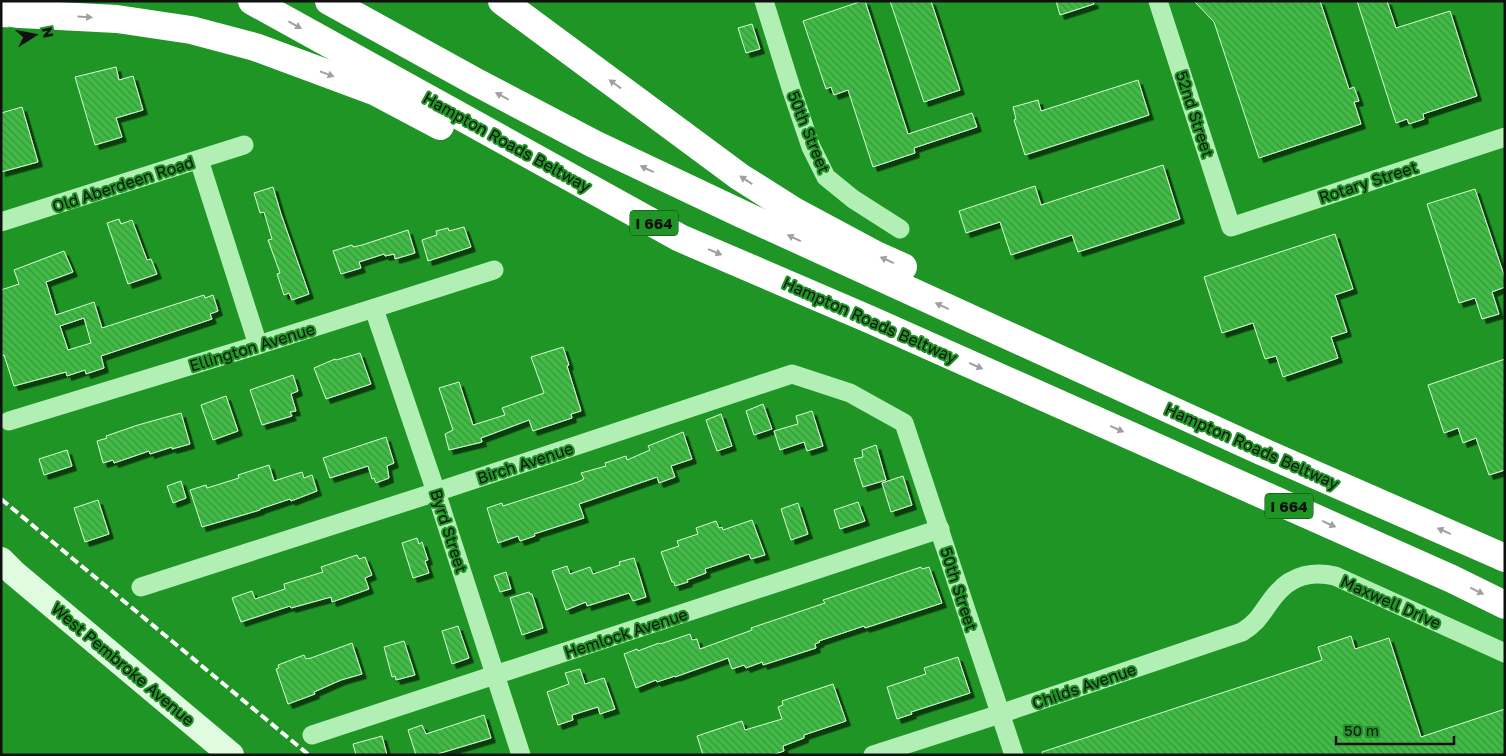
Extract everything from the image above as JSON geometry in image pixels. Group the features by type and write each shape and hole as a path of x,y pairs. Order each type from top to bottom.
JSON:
{"highway":[{"name":"Hampton Roads Beltway","path":"252,1 680,238 871,320 1505,604"},
{"name":"Hampton Roads Beltway","path":"329,1 594,144 1098,377 1505,558"},
{"path":"502,1 740,177 786,206 876,255 970,297 1098,377"},
{"path":"1,13 117,19 191,30 254,47 374,91 507,162 680,238"}],"main road":[{"name":"West Pembroke Avenue","path":"5,566 231,755"}],"street":[{"name":"50th Street","path":"764,1 794,97 812,147 826,177 853,199 900,229"},
{"name":"52nd Street","path":"1158,1 1231,227"},
{"name":"Rotary Street","path":"1231,227 1505,137"},
{"name":"Old Aberdeen Road","path":"1,222 244,146"},
{"path":"199,160 258,345"},
{"name":"Ellington Avenue","path":"9,421 374,309 494,270"},
{"name":"Byrd Street","path":"374,309 436,492 521,755"},
{"name":"Birch Avenue","path":"141,587 792,374 850,393 904,423"},
{"name":"50th Street","path":"904,423 1014,755"},
{"name":"Hemlock Avenue","path":"312,735 940,529"},
{"name":"Maxwell Drive","path":"1278,592 1302,576 1313,573 1335,576 1505,653"},
{"name":"Childs Avenue","path":"873,755 1242,632 1260,619 1278,592"}],"building":[{"path":"865,1 908,134 972,113 977,127 914,148 915,153 873,167 848,90 834,95 831,87 826,89 803,21"},
{"path":"890,1 931,1 960,90 924,102"},
{"path":"1056,1 1093,1 1094,4 1060,15"},
{"path":"1194,1 1320,1 1349,89 1354,87 1359,101 1354,102 1361,124 1259,158 1214,22"},
{"path":"1357,1 1387,1 1396,28 1450,11 1477,96 1423,114 1424,119 1409,124 1407,119 1396,123"},
{"path":"752,24 760,49 746,53 738,28"},
{"path":"116,67 119,80 133,76 143,110 116,118 122,137 95,145 75,77"},
{"path":"1138,80 1149,115 1025,155 1014,120 1016,119 1013,107 1038,100 1041,111"},
{"path":"22,107 38,162 1,172 1,113"},
{"path":"1163,165 1180,219 1078,252 1072,235 1011,255 1000,222 966,233 959,211 1035,186 1041,205"},
{"path":"273,187 309,294 292,300 289,293 284,295 277,274 280,273 268,240 272,239 264,212 260,213 254,193"},
{"path":"1475,189 1505,278 1505,287 1492,292 1499,314 1482,319 1475,298 1459,303 1427,204"},
{"path":"119,219 121,224 132,220 147,260 151,259 157,274 128,284 107,223"},
{"path":"464,227 471,247 428,261 422,240 437,235 436,231 448,228 449,231"},
{"path":"408,230 415,253 395,259 394,254 385,256 384,254 359,262 361,268 341,274 333,251 352,245 353,247 362,245"},
{"path":"1335,234 1353,289 1335,295 1347,332 1331,337 1338,358 1283,377 1276,356 1265,359 1253,323 1222,333 1204,277"},
{"path":"64,251 73,272 46,282 56,315 94,302 102,328 204,295 205,298 213,295 218,311 210,314 212,319 101,356 104,368 86,374 85,370 67,376 66,372 14,386 4,355 1,356 1,290 19,284 14,270","holes":["84,318 91,343 68,350 60,326"]},
{"path":"563,347 581,411 571,414 572,418 533,431 529,420 481,438 482,442 449,450 445,434 453,430 439,388 459,382 473,425 505,415 502,408 544,393 531,357"},
{"path":"360,353 371,384 326,399 314,368 335,359"},
{"path":"1505,359 1505,470 1489,475 1476,438 1463,443 1458,428 1444,433 1428,385"},
{"path":"293,375 298,391 291,394 296,411 290,412 292,416 262,425 250,390"},
{"path":"226,396 238,431 213,440 201,405"},
{"path":"763,404 772,429 754,435 746,411"},
{"path":"812,411 823,446 807,451 804,442 780,450 774,431 798,424 796,416"},
{"path":"181,413 190,444 150,454 149,451 114,463 113,460 103,463 97,441 138,425"},
{"path":"721,414 732,446 717,451 706,420"},
{"path":"683,432 692,459 671,466 675,477 659,483 657,477 579,504 584,518 534,534 535,536 520,541 518,536 498,543 487,508 502,503 503,506 578,482 584,479 581,473 606,466 605,463 626,456 627,460 650,450 648,446"},
{"path":"386,437 394,463 387,466 389,478 376,483 374,478 372,479 368,466 330,478 323,458"},
{"path":"876,445 886,480 863,487 854,459 863,457 862,450"},
{"path":"67,450 72,466 44,475 39,459"},
{"path":"269,465 274,481 302,472 304,478 312,475 317,491 291,501 290,499 202,527 190,490 206,485 207,488 239,478 238,475"},
{"path":"903,476 912,505 891,512 882,483"},
{"path":"181,481 186,498 173,503 167,486"},
{"path":"98,500 109,534 85,542 74,508"},
{"path":"858,502 865,521 840,529 834,510"},
{"path":"798,503 808,534 791,540 781,509"},
{"path":"752,520 765,555 751,559 749,554 705,569 706,573 675,586 661,552 679,546 677,541 698,534 696,528 716,521 719,528 722,527 723,530"},
{"path":"417,538 419,544 422,542 428,560 425,561 429,573 413,578 402,543"},
{"path":"357,555 359,559 365,557 372,575 365,578 369,589 332,602 331,597 291,608 290,606 241,622 232,598 252,591 255,599 285,589 284,584 323,572 321,567"},
{"path":"634,558 646,597 633,601 629,593 587,606 586,602 566,610 552,571 567,566 570,574 590,567 593,574 620,565 619,562"},
{"path":"921,567 922,569 929,567 942,603 819,641 815,644 816,648 763,665 762,662 746,668 744,665 732,669 728,658 675,677 657,682 656,680 636,688 624,654 690,634 692,640 697,639 700,649 752,630 751,628 825,603 823,600"},
{"path":"506,572 511,589 500,592 494,576"},
{"path":"529,592 532,594 543,628 522,635 510,598"},
{"path":"458,626 469,658 452,664 442,631"},
{"path":"1351,636 1355,649 1389,638 1421,737 1505,709 1505,755 1043,755 1042,752 1322,660 1318,647"},
{"path":"404,641 415,675 396,680 395,676 392,677 384,647"},
{"path":"352,643 362,674 341,680 314,692 315,694 288,704 276,669 279,668 278,665 304,655 306,659 311,658"},
{"path":"958,657 970,693 911,712 912,714 897,719 887,687 926,674 924,668"},
{"path":"580,669 585,684 604,678 615,709 600,714 598,707 572,715 573,720 558,725 547,692 569,684 565,673"},
{"path":"833,684 846,721 804,735 804,738 783,746 784,751 772,755 703,755 697,736 742,721 745,730 782,719 778,707 783,705 782,701"},
{"path":"484,715 491,738 434,755 416,755 408,730 422,725 426,734"},
{"path":"382,736 387,755 356,755 353,744"}],"railway":[{"path":"1,499 309,755"}]}
